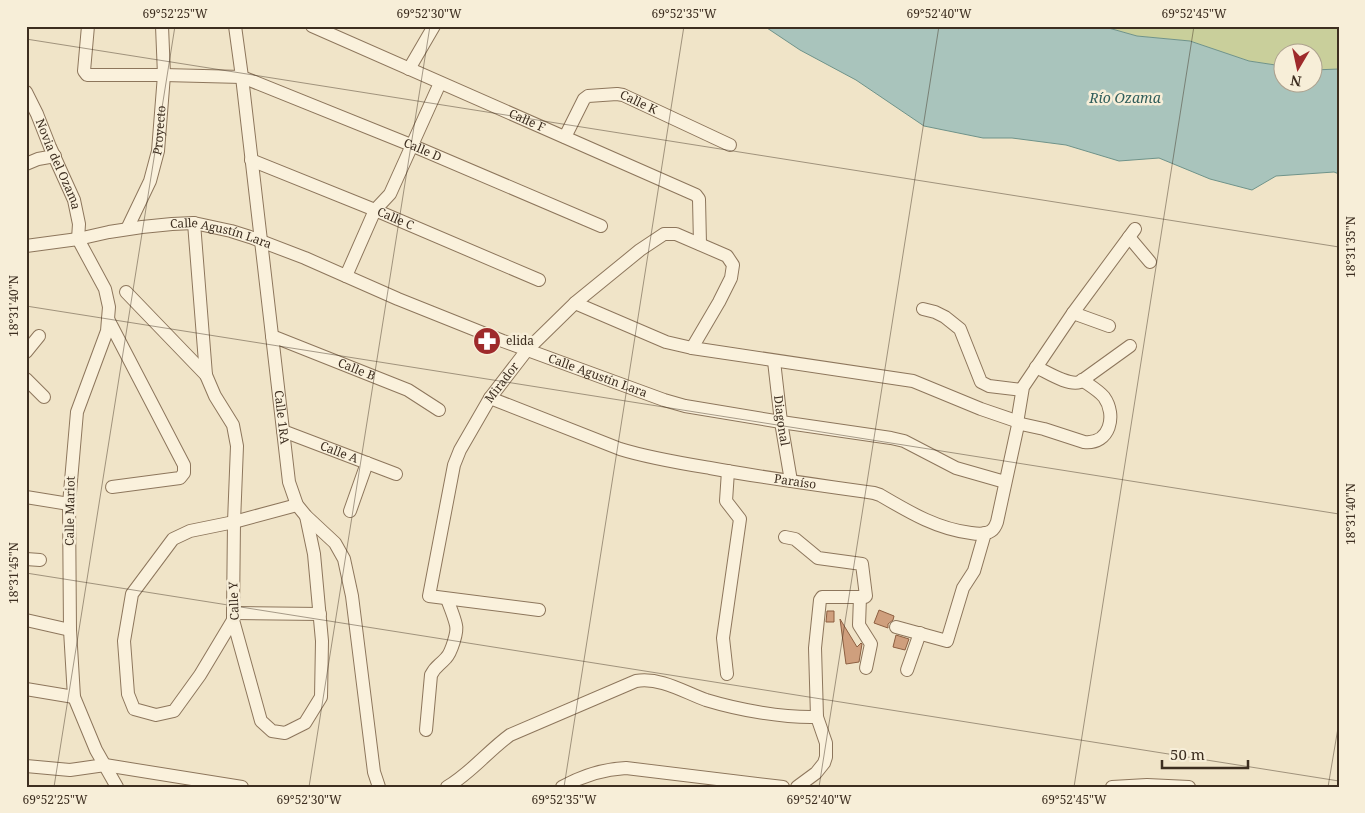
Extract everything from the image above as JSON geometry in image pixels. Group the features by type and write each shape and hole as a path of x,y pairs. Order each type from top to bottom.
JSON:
{"street":[{"path":"88,26 84,71 87,75 242,77"},
{"name":"Proyecto","path":"127,229 150,180 158,151 164,75 162,26"},
{"name":"Calle 1RA","path":"235,26 289,482 297,506 335,543 344,559 352,596 373,762 379,787"},
{"path":"409,69 434,26"},
{"name":"Calle F","path":"318,28 696,195 699,199 700,244"},
{"name":"Calle D","path":"242,77 411,145 601,226"},
{"path":"346,276 375,210 390,194 440,82"},
{"name":"Novia del Ozama","path":"26,92 74,200 78,224 78,239"},
{"name":"Calle K","path":"564,137 584,99 588,96 617,94 623,95 730,145"},
{"path":"26,164 38,159 54,156"},
{"name":"Calle C","path":"251,160 375,210 539,280"},
{"name":"Calle Agustín Lara","path":"26,246 78,239 127,229 194,223 261,242 527,350 676,404 898,439 956,468 1005,482"},
{"name":"Calle Y","path":"194,223 206,375 214,396 233,425 237,446 233,616 261,721 272,731 286,733 305,723 321,697 322,641 320,614 314,554 306,516"},
{"path":"896,626 948,640 963,588 974,569 985,534 991,531 998,522 1018,424 1022,390 1036,367 1132,233 1150,262"},
{"name":"Mirador","path":"447,599 430,597 429,595 454,465 460,450 490,398 527,350 575,302 640,250 664,234 676,234 727,256 732,265 731,278 692,348"},
{"name":"Calle Mariot","path":"78,239 105,289 109,307 107,331 77,412 69,504 70,630 74,697 96,750 117,787"},
{"path":"126,292 206,375"},
{"path":"575,302 666,342 774,361 913,381 981,410 1016,421 1018,424 1044,428 1090,443 1101,438 1105,433 1110,424 1111,413 1105,398 1082,380"},
{"path":"923,309 945,316 960,328 981,382 989,386 1022,390"},
{"path":"1074,313 1109,326"},
{"path":"108,319 184,465 184,473 180,478 112,487"},
{"path":"26,352 39,336"},
{"name":"Calle B","path":"272,336 408,390 439,410"},
{"path":"1036,367 1071,383 1076,383 1130,346"},
{"name":"Diagonal","path":"774,361 781,422 791,481"},
{"path":"26,379 44,397"},
{"name":"Paraíso","path":"490,398 620,449 649,457 728,472 874,493 923,519 945,527 985,534"},
{"name":"Calle A","path":"283,431 396,474"},
{"path":"350,511 367,464"},
{"path":"727,674 723,638 740,521 739,516 726,501 728,472"},
{"path":"26,497 69,504"},
{"path":"297,506 190,531 174,539 132,594 124,641 128,694 134,709 156,715 174,711 200,675 233,616 320,614"},
{"path":"785,537 795,539 818,558 862,564 866,596 822,598 820,600 815,648 817,717 826,743 825,760 816,773 797,787"},
{"path":"26,559 40,560"},
{"path":"860,597 859,625 871,645 866,668"},
{"path":"426,730 431,675 434,667 441,664 448,656 453,646 457,627 447,599 539,610"},
{"path":"26,620 70,630"},
{"path":"907,670 920,633"},
{"path":"447,787 475,766 510,735 636,681 653,680 706,700 737,708 795,717 817,717"},
{"path":"26,689 74,697"},
{"path":"26,766 30,768 70,770 105,765 242,787"},
{"path":"562,787 576,779 602,771 626,768 783,787"},
{"path":"1112,787 1147,785 1189,787"}],"green space":[{"path":"1096,26 1339,26 1339,69 1322,70 1322,42 1272,42 1272,64 1249,61 1190,41 1137,36"}],"water":[{"name":"Río Ozama","path":"764,26 1105,27 1137,36 1190,41 1249,61 1272,64 1272,92 1322,92 1322,70 1339,69 1339,174 1334,172 1276,176 1252,190 1210,179 1159,158 1119,161 1066,145 1012,138 983,138 924,126 856,80 800,50"}],"building":[{"path":"879,610 894,616 893,620 888,624 888,628 874,623"},
{"path":"827,611 834,611 834,622 826,622"},
{"path":"840,619 857,647 862,644 859,662 846,664"},
{"path":"896,635 909,639 905,650 893,647"}],"place":[{"name":"elida","path":"487,341"}]}
